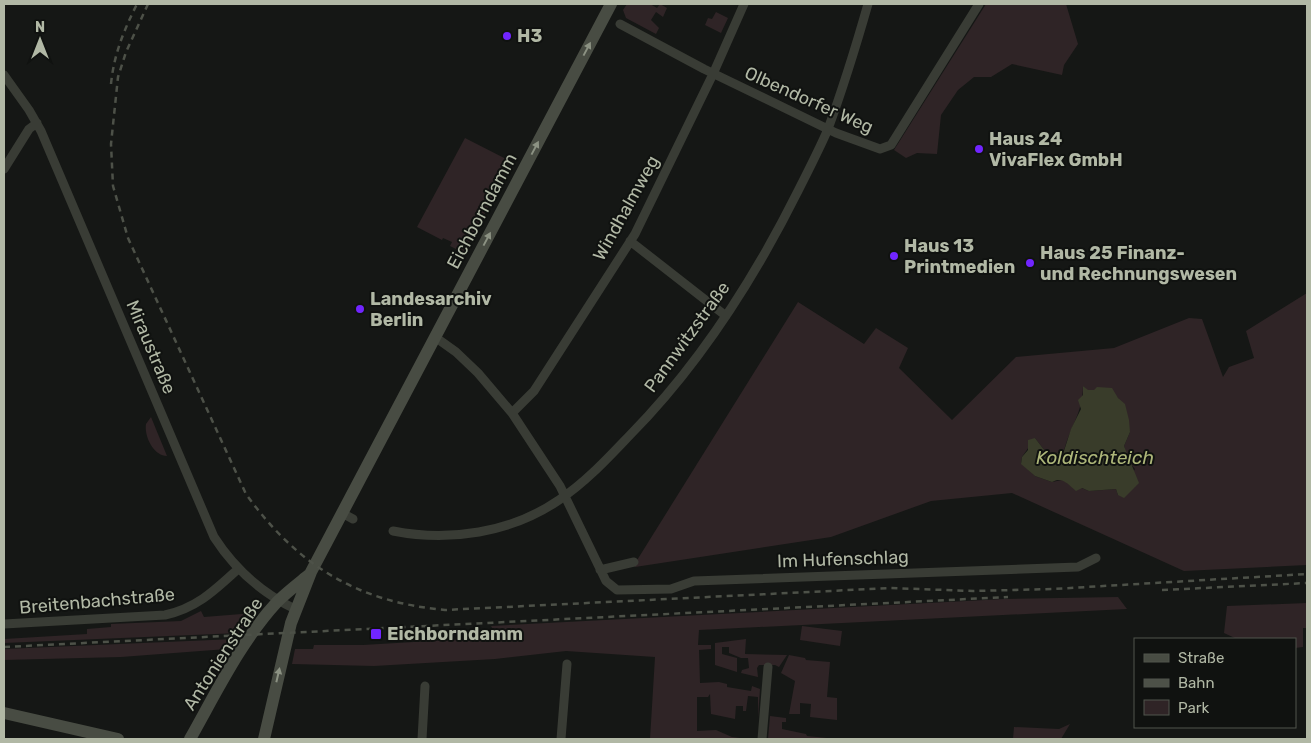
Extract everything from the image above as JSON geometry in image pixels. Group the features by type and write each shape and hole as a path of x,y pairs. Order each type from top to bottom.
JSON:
{"main road":[{"name":"Eichborndamm","path":"264,739 295,609 312,572 348,516 436,337 611,4"},
{"name":"Antonienstraße","path":"190,739 243,648 278,601 312,572"},
{"path":"4,713 118,739"}],"street":[{"name":"Windhalmweg","path":"512,413 534,391 630,241 713,74 744,4"},
{"name":"Pannwitzstraße","path":"393,531 443,536 485,531 526,518 565,496 587,478 648,416 726,316 782,224 828,129 868,4"},
{"name":"Olbendorfer Weg","path":"620,24 713,74 828,129 880,149 891,145 979,4"},
{"name":"Miraustraße","path":"4,75 36,123 210,527 220,546 238,568 278,601 295,609"},
{"path":"4,169 29,129 36,123"},
{"path":"630,241 726,316"},
{"name":"Im Hufenschlag","path":"436,337 456,352 478,373 512,413 565,496 606,581 617,590 671,589 694,581 1078,567 1096,558"},
{"path":"600,570 634,562"},
{"name":"Breitenbachstraße","path":"4,624 165,615 178,612 206,599 238,568"},
{"path":"561,739 566,664"},
{"path":"762,739 768,667"},
{"path":"422,739 425,686"}],"green space":[{"path":"627,4 650,4 657,8 660,4 667,8 663,17 656,12 651,20 659,28 656,34 626,18 623,10"},
{"path":"986,4 1066,4 1078,44 1064,65 1062,75 1012,64 991,77 974,77 958,90 941,115 937,154 917,153 906,158 894,150"},
{"path":"716,12 728,18 721,33 705,25 708,18 712,19"},
{"path":"465,138 512,162 464,253 450,246 452,242 443,238 442,240 417,227"},
{"path":"1307,293 1307,565 1184,571 1012,493 931,501 831,537 635,567 634,565 798,302 864,344 876,328 908,348 899,368 952,420 1016,357 1114,348 1189,318 1202,319 1223,377 1229,367 1254,358 1246,331","holes":["1083,386 1087,390 1094,390 1118,398 1130,432 1124,446 1129,462 1135,469 1118,495 1116,489 1089,491 1062,480 1052,482 1035,476 1021,463 1022,457 1035,438 1048,455 1064,451 1079,412"]},
{"path":"151,417 167,456 158,453 148,440 146,424"},
{"path":"1118,597 1127,609 699,630 698,645 711,645 711,649 699,650 700,683 719,682 727,684 727,687 751,691 752,686 760,689 758,718 758,697 748,696 746,711 743,711 743,706 736,706 735,719 711,714 710,694 708,697 697,697 697,731 716,730 732,737 748,739 650,739 655,657 566,651 495,659 374,666 292,664 295,649 313,649 314,645 363,645 497,637 491,626 1004,599"},
{"path":"1307,603 1307,628 1303,628 1303,647 1296,648 1296,638 1235,638 1224,633 1227,606"},
{"path":"201,611 204,617 254,613 239,633 4,643 4,639 87,634 87,629 111,627 111,624 181,621"},
{"path":"802,626 842,631 840,646 800,640"},
{"path":"235,639 227,649 121,657 4,660 4,649"},
{"path":"746,639 745,654 787,655 779,667 775,665 759,665 757,668 758,677 741,673 742,670 749,668 748,658 741,658 729,653 729,647 722,647 722,654 737,658 737,672 715,665 715,643"},
{"path":"789,655 805,658 806,660 830,662 827,697 837,698 837,720 810,717 811,704 800,703 800,714 789,714 795,681 781,673"},
{"path":"770,716 786,718 786,722 782,722 782,729 806,734 807,736 837,739 768,739"},
{"path":"1070,724 1061,739 1013,739 1014,727 1059,729"}],"water":[{"name":"Koldischteich","path":"1083,386 1088,390 1094,390 1097,387 1112,388 1118,398 1125,404 1130,432 1124,446 1139,483 1124,498 1118,495 1116,489 1089,491 1082,488 1076,491 1062,480 1052,482 1035,476 1021,464 1022,457 1028,450 1028,440 1035,438 1048,455 1064,451 1071,429 1081,409 1078,400 1083,395"}],"railway":[{"path":"111,84 120,42 137,4"},
{"path":"148,4 126,52 118,77 111,144 113,186 128,238 246,494 286,541 308,560 332,576 357,589 413,606 445,610 890,588 973,591 1053,589 1307,574"},
{"path":"1162,590 1307,583"},
{"path":"4,647 1008,597"}],"place":[{"name":"H3","path":"507,36"},
{"name":"Haus 24 VivaFlex GmbH","path":"979,149"},
{"name":"Haus 13 Printmedien","path":"894,256"},
{"name":"Haus 25 Finanz- und Rechnungswesen","path":"1030,263"},
{"name":"Landesarchiv Berlin","path":"360,309"},
{"name":"Eichborndamm","path":"376,634"}]}
